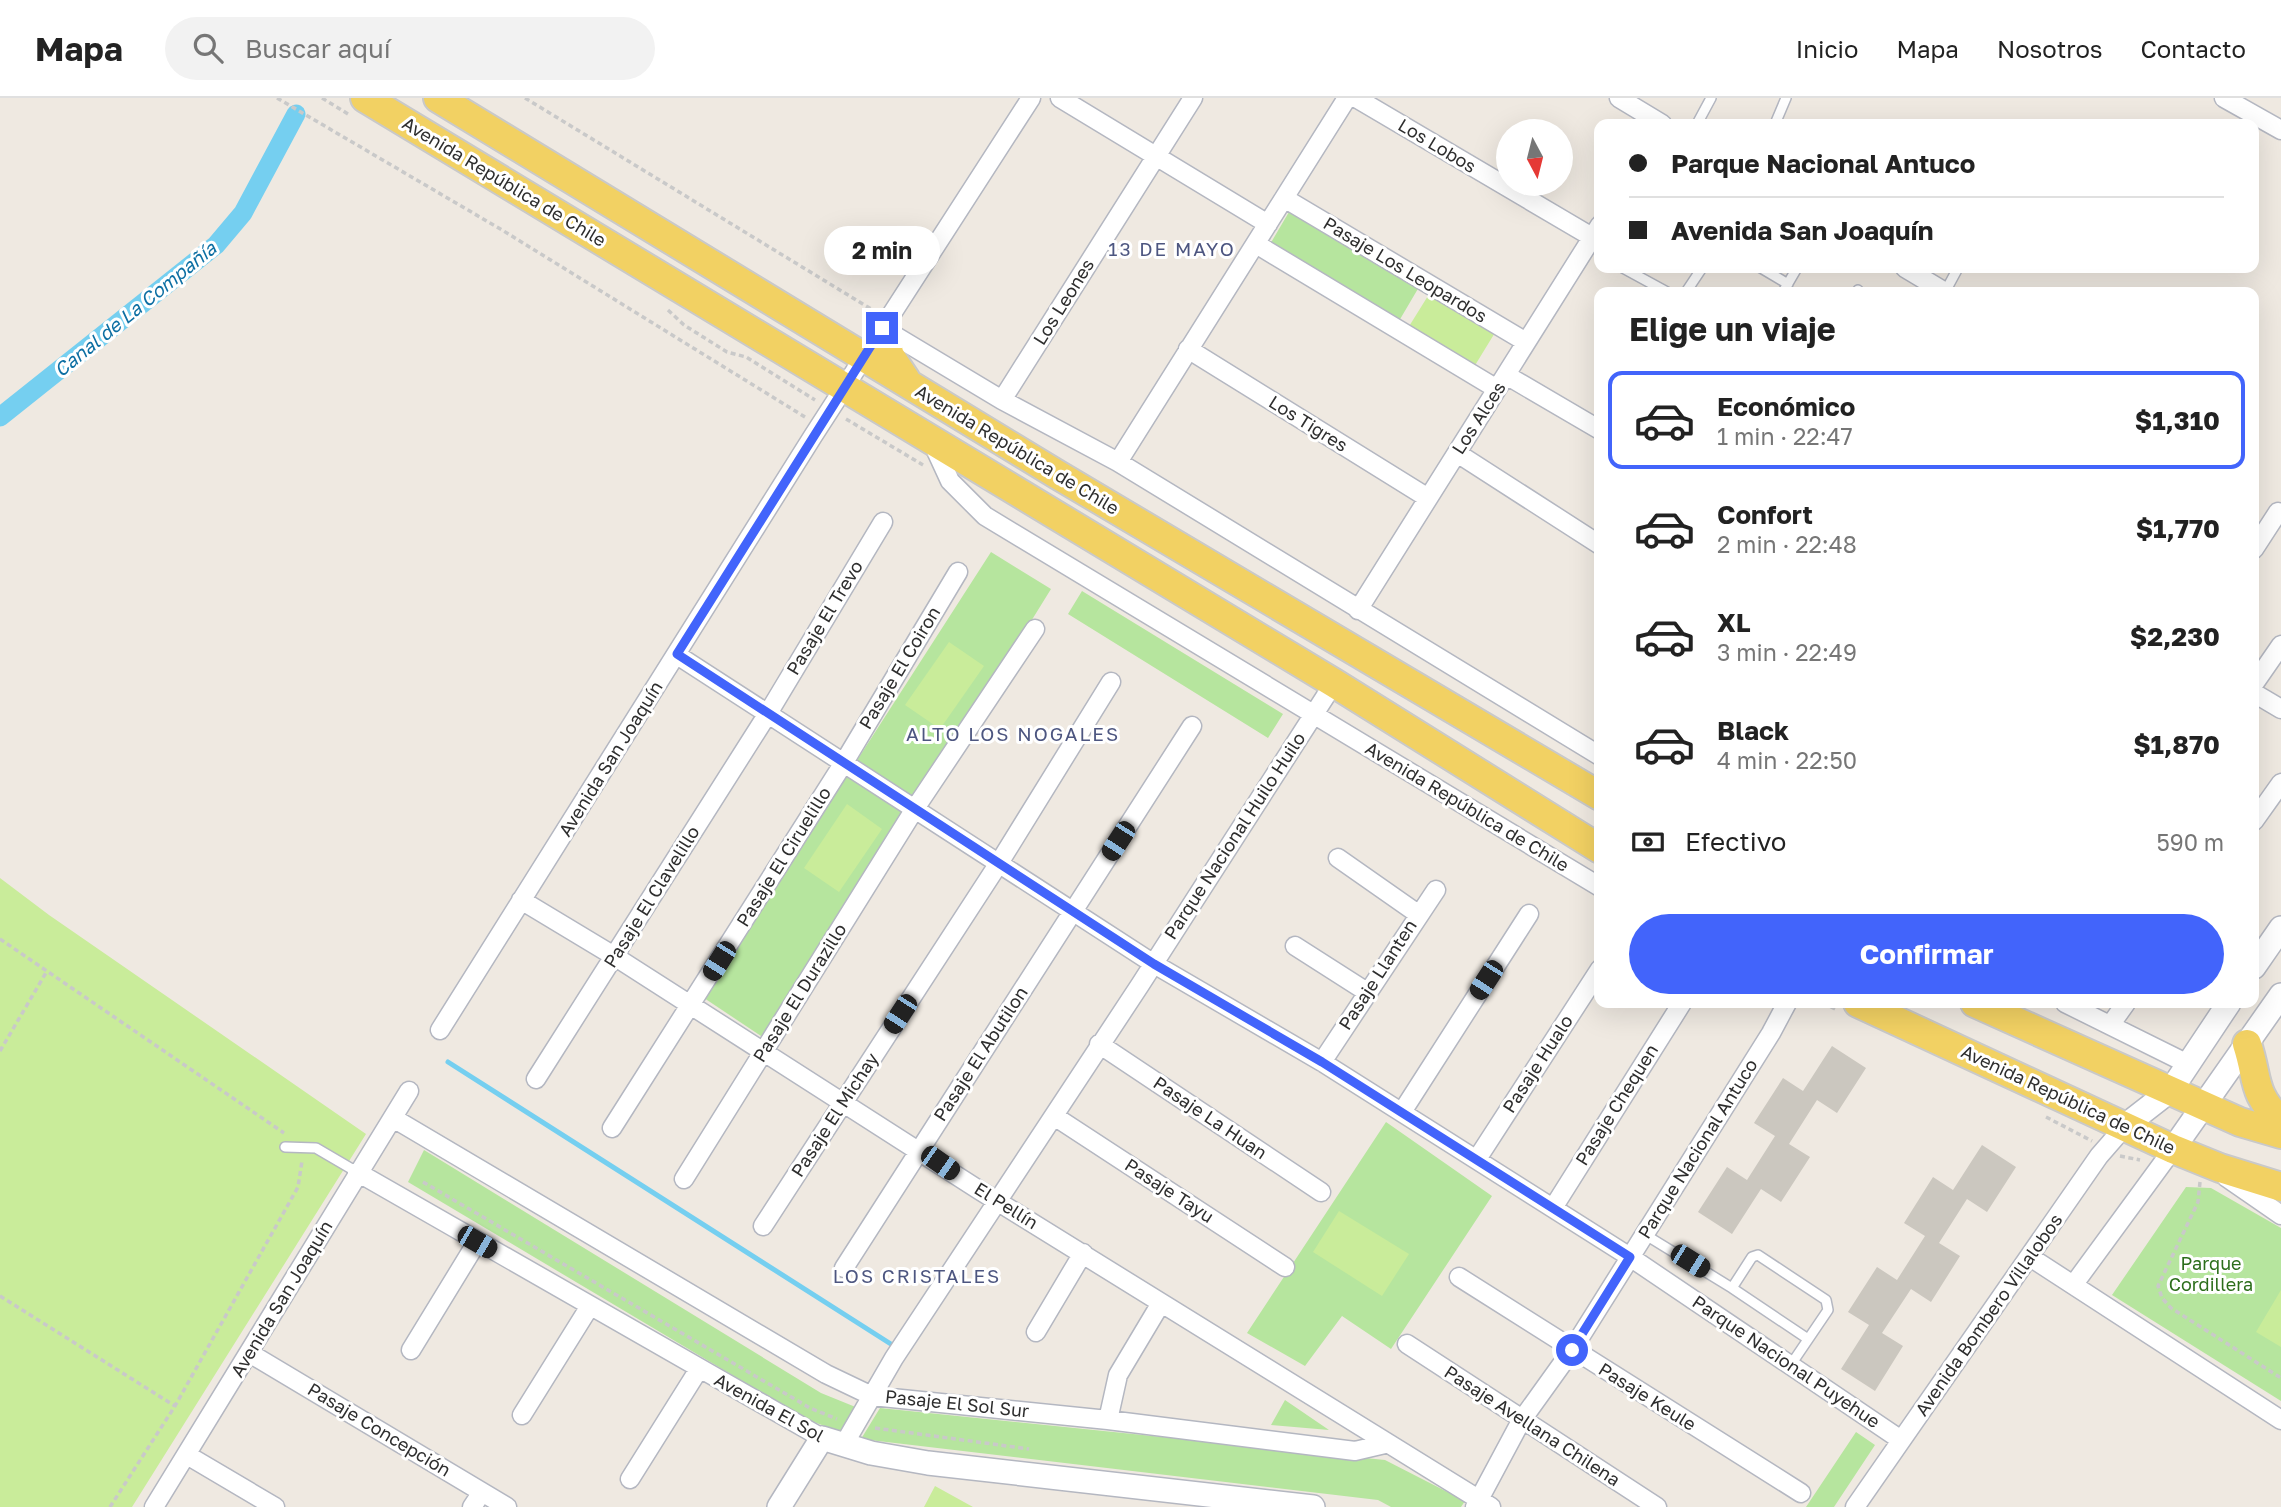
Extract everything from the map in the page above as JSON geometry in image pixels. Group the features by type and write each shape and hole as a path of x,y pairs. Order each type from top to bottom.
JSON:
{"main road":[{"name":"Avenida República de Chile","path":"365,98 1334,683 1594,845"},
{"name":"Avenida República de Chile","path":"438,98 864,358 1594,792"},
{"path":"885,324 890,356 913,387"},
{"name":"Avenida República de Chile","path":"1869,1008 2173,1149 2281,1187"},
{"path":"1986,1008 2240,1122 2281,1134"},
{"path":"2247,1044 2253,1063 2255,1087 2261,1099 2281,1122"}],"street":[{"name":"Avenida San Joaquín","path":"440,1030 819,426 1031,98"},
{"path":"1060,98 1268,223"},
{"name":"Los Leones","path":"1002,400 1193,98"},
{"path":"1118,462 1347,98"},
{"name":"Los Lobos","path":"1356,98 1594,230"},
{"path":"1619,98 1654,119"},
{"path":"2224,98 2281,130"},
{"name":"Pasaje Los Leopardos","path":"1284,198 1526,342"},
{"name":"Los Alces","path":"1357,610 1594,234"},
{"path":"1256,244 1502,382 1594,427"},
{"path":"1913,273 1937,287"},
{"name":"Avenida República de Chile","path":"885,324 1002,400 1118,462 1594,752"},
{"name":"Los Tigres","path":"1188,349 1428,498"},
{"name":"Avenida República de Chile","path":"930,439 950,481 985,516 1594,883"},
{"path":"1457,453 1594,541"},
{"path":"2259,541 2278,512"},
{"name":"Pasaje El Trevo","path":"767,715 883,522"},
{"name":"Pasaje El Coiron","path":"843,764 958,572"},
{"name":"Pasaje El Durazillo","path":"684,1179 916,807 1035,629"},
{"path":"2259,677 2281,645"},
{"name":"Parque Nacional Puyehue","path":"677,654 767,715 916,807 1154,964 1322,1062 1630,1257 1901,1440"},
{"name":"Pasaje El Michay","path":"763,1226 999,863 1111,682"},
{"name":"Parque Nacional Huilo Huilo","path":"848,1436 894,1358 1154,964 1334,683"},
{"path":"2259,697 2281,709"},
{"name":"Pasaje El Clavelillo","path":"536,1079 767,715"},
{"name":"Pasaje El Abutilon","path":"844,1268 1192,726"},
{"name":"Pasaje El Ciruelillo","path":"612,1128 843,764"},
{"path":"2259,814 2281,783"},
{"path":"1338,858 1418,914"},
{"name":"Pasaje Llanten","path":"1322,1062 1436,890"},
{"name":"El Pellín","path":"521,900 614,956 1385,1444"},
{"path":"1402,1112 1529,914"},
{"path":"2259,960 2281,928"},
{"path":"1295,946 1367,992"},
{"name":"Pasaje Hualo","path":"1477,1159 1594,978"},
{"path":"2074,1284 2281,997"},
{"name":"Pasaje Chequen","path":"1553,1208 1679,1008"},
{"name":"Parque Nacional Antuco","path":"1482,1505 1521,1421 1572,1350 1784,1008"},
{"path":"2076,1008 2188,1064"},
{"path":"2111,1024 2122,1008"},
{"path":"2126,1125 2171,1090 2226,1008"},
{"name":"Pasaje La Huan","path":"1099,1044 1321,1192"},
{"name":"Avenida San Joaquín","path":"153,1507 251,1354 357,1172 410,1091"},
{"name":"Pasaje Tayu","path":"1054,1116 1285,1267"},
{"name":"Pasaje El Sol Sur","path":"393,1118 814,1367 873,1396 1108,1420 1355,1451 1385,1444"},
{"name":"Avenida Bombero Villalobos","path":"1855,1507 2099,1156 2126,1125"},
{"path":"2203,1161 2281,1215"},
{"name":"Avenida El Sol","path":"357,1172 822,1438 848,1436 958,1467 1313,1507"},
{"path":"411,1350 477,1242"},
{"path":"1035,1332 1083,1253"},
{"path":"2030,1257 2281,1420"},
{"name":"Pasaje Keule","path":"1459,1277 1801,1493"},
{"path":"1108,1420 1118,1375 1161,1303"},
{"path":"522,1415 590,1306"},
{"name":"Pasaje Avellana Chilena","path":"1407,1344 1521,1421 1657,1507"},
{"name":"Pasaje Concepción","path":"251,1354 477,1499 507,1507"},
{"path":"630,1479 699,1369"},
{"path":"779,1507 822,1438"},
{"path":"1385,1444 1482,1505"},
{"path":"187,1455 275,1507"}],"lane":[{"path":"1700,119 1711,98"},
{"path":"1777,119 1786,98"},
{"path":"1632,273 1658,287"},
{"path":"1767,273 1785,287"},
{"path":"285,1147 316,1148 357,1172"},
{"path":"1644,1234 1808,1339"},
{"path":"1732,1288 1752,1257 1763,1257 1829,1304 1790,1366"}],"path":[{"path":"277,98 502,230 819,426"},
{"path":"525,98 885,324"},
{"path":"0,939 295,1141 302,1160 299,1187 176,1406 110,1507"},
{"path":"0,1051 47,971"},
{"path":"423,1182 810,1408 848,1436 1030,1449"},
{"path":"0,1296 176,1406"}],"green space":[{"path":"1289,212 1419,287 1399,321 1269,246"},
{"path":"1431,291 1496,331 1474,367 1408,328"},
{"path":"991,552 1051,589 770,1042 704,998"},
{"path":"1082,591 1283,714 1268,738 1068,614"},
{"path":"949,642 984,666 940,729 905,705"},
{"path":"847,804 882,829 839,892 804,868"},
{"path":"0,878 49,915 366,1134 132,1507 0,1507"},
{"path":"1386,1122 1492,1196 1391,1349 1342,1316 1305,1366 1247,1333"},
{"path":"424,1150 821,1393 858,1408 843,1433 806,1419 408,1182"},
{"name":"Parque Cordillera","path":"2186,1187 2211,1188 2281,1228 2281,1401 2112,1295"},
{"path":"1339,1211 1409,1254 1382,1296 1313,1252"},
{"path":"2281,1290 2281,1347 2256,1332"},
{"path":"1285,1400 1329,1430 1271,1425"},
{"path":"880,1408 1385,1460 1465,1501 1461,1507 1391,1507 1378,1500 861,1439"},
{"path":"1856,1432 1875,1445 1834,1507 1806,1507"},
{"path":"935,1486 973,1507 924,1507"}],"building":[{"path":"1832,1046 1866,1068 1837,1113 1817,1100 1789,1144 1810,1157 1781,1202 1761,1189 1732,1234 1698,1212 1727,1167 1747,1180 1775,1136 1754,1123 1783,1078 1803,1091"},
{"path":"1982,1145 2016,1167 1987,1212 1967,1199 1939,1243 1960,1256 1931,1302 1911,1289 1882,1333 1903,1346 1875,1391 1841,1369 1869,1325 1848,1312 1877,1267 1897,1280 1925,1236 1904,1223 1933,1177 1953,1190"}],"waterway":[{"name":"Canal de La Compañía","path":"0,417 216,245 243,213 296,114"},
{"path":"448,1062 894,1346"}],"district":[{"name":"13 DE MAYO","path":"1172,249"},
{"name":"ALTO LOS NOGALES","path":"1013,734"},
{"name":"LOS CRISTALES","path":"917,1276"}],"route":[{"path":"882,328 677,654 1154,964 1322,1062 1630,1257 1572,1350"}]}
